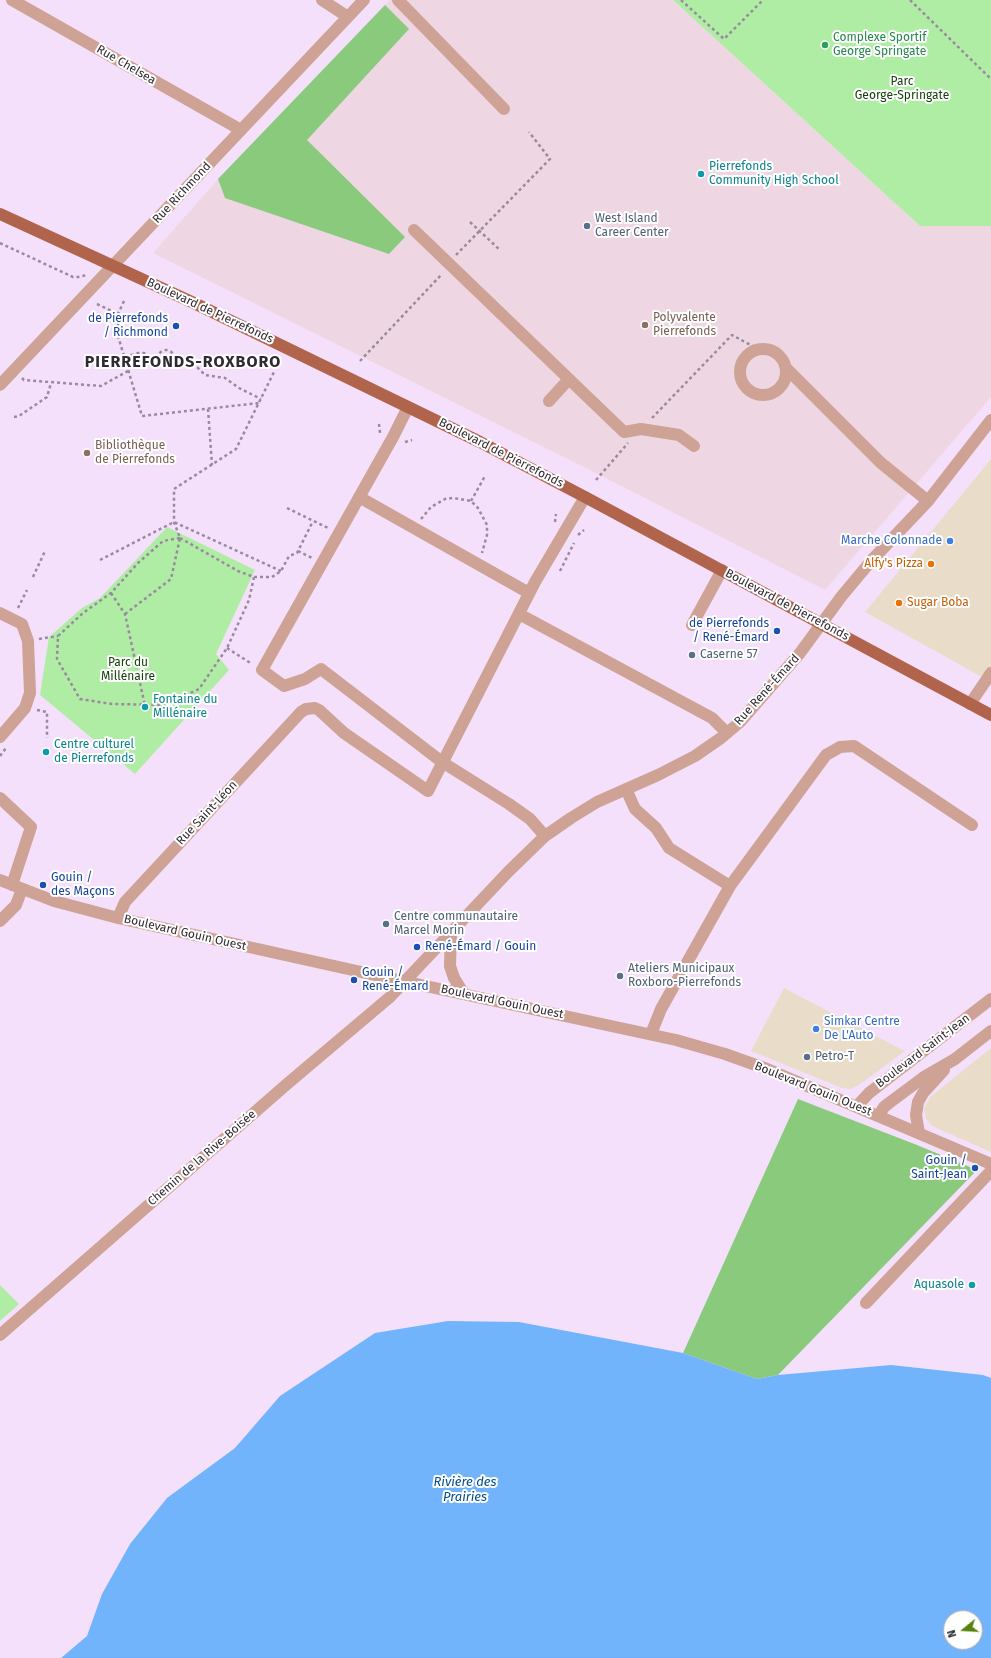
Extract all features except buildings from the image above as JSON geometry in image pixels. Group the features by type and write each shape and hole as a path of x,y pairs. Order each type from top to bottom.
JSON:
{"main road":[{"name":"Boulevard de Pierrefonds","path":"0,214 114,266 408,407 585,496 991,715"}],"street":[{"name":"Rue Chelsea","path":"12,0 240,130"},
{"path":"322,0 348,17"},
{"name":"Rue Richmond","path":"0,385 364,0"},
{"path":"398,0 504,109"},
{"path":"414,230 624,432 641,429 679,436 694,446"},
{"path":"786,368 784,383 773,393 766,395 759,395 746,387 740,372 741,365 751,352 758,349 773,351 779,355 786,368 881,463 928,501"},
{"path":"549,401 569,379"},
{"path":"408,407 262,670 284,686 305,679 321,670 442,762 530,819 545,836"},
{"name":"Rue René-Émard","path":"405,981 508,872 545,836 588,807 695,756 727,733 747,715 800,653 871,561 928,501 991,420"},
{"path":"442,762 530,593 585,496"},
{"path":"359,497 530,593"},
{"path":"692,625 722,570"},
{"path":"0,613 22,624 28,641 30,693 25,708 0,737"},
{"path":"519,614 712,718 727,733"},
{"path":"970,704 991,672"},
{"name":"Rue Saint-Léon","path":"118,918 125,902 301,712 310,708 319,710 344,733 428,791 442,762"},
{"path":"651,1034 661,1009 730,886 826,755 840,747 854,746 972,824"},
{"path":"626,789 635,809 656,828 669,848 730,886"},
{"path":"0,798 31,827 17,887 16,905 0,921"},
{"name":"Boulevard Gouin Ouest","path":"0,880 54,901 118,918 651,1034 743,1060 858,1106 991,1164"},
{"path":"451,932 450,966 456,982 464,994"},
{"name":"Chemin de la Rive-Boisée","path":"0,1335 287,1084 366,1019 405,981"},
{"name":"Boulevard Saint-Jean","path":"858,1106 869,1093 991,999"},
{"name":"Boulevard Saint-Jean","path":"879,1116 889,1103 924,1078 955,1059 991,1031"},
{"path":"918,1133 916,1115 918,1102 923,1093 955,1059"},
{"path":"866,1303 991,1171"}],"path":[{"path":"681,0 724,39 763,0"},
{"path":"910,0 991,79"},
{"path":"453,258 550,159 530,132"},
{"path":"470,222 500,250"},
{"path":"0,243 78,278"},
{"path":"360,361 444,272"},
{"path":"124,301 118,314 118,336 142,416 259,403"},
{"path":"97,304 118,314"},
{"path":"596,480 641,429 732,335 758,349"},
{"path":"164,366 159,361 160,354 166,350 171,352 173,357 187,364 196,366 205,375 225,378 239,388 261,399"},
{"path":"124,357 138,353 144,354 164,366 172,368 187,364"},
{"path":"164,366 171,363 173,357"},
{"path":"24,380 101,386 128,371"},
{"path":"125,614 171,579 180,538 174,522 174,489 212,466 236,449 274,372"},
{"path":"14,417 19,416 47,397 51,382"},
{"path":"208,409 212,466"},
{"path":"402,444 412,440"},
{"path":"471,501 485,476"},
{"path":"418,521 423,518 431,507 444,499 453,498 471,501 478,508 487,525 485,544"},
{"path":"287,508 328,528"},
{"path":"555,523 556,514"},
{"path":"28,641 58,636 84,613 111,593 138,563 163,541 180,538 238,571 254,577 272,577 282,570 289,556 297,553 313,521"},
{"path":"100,560 174,522"},
{"path":"174,522 282,570"},
{"path":"560,571 578,535 584,530"},
{"path":"33,577 45,551"},
{"path":"58,636 57,659 80,699 112,704 145,706 164,705 199,689 227,648 249,600 254,577"},
{"path":"17,611 27,590"},
{"path":"111,593 125,614 145,706"},
{"path":"227,648 244,659"},
{"path":"47,738 48,712"}],"shaded area":[{"name":"Polyvalente Pierrefonds","path":"390,0 673,0 920,226 991,226 991,397 825,590 590,470 153,253 218,179"},
{"path":"991,459 991,682 865,612"},
{"path":"784,988 905,1051 859,1085 851,1089 842,1088 751,1051"},
{"path":"991,1048 991,1152 932,1126 926,1119 924,1109 930,1097"}],"green space":[{"name":"Parc George-Springate","path":"673,0 991,0 991,226 920,226"},
{"path":"385,5 409,29 307,140 405,237 389,254 225,198 218,179"},
{"name":"Parc du Millénaire","path":"167,527 255,570 216,654 229,670 135,774 40,695 49,637 82,608 100,598"},
{"path":"798,1099 977,1170 778,1375 757,1379 683,1353"},
{"path":"0,1285 19,1304 0,1321"}],"water":[{"name":"Rivière des Prairies","path":"448,1321 519,1322 683,1353 757,1379 778,1375 891,1365 983,1375 991,1378 991,1658 61,1658 87,1636 102,1594 130,1544 167,1498 235,1448 280,1396 375,1333"}],"place":[{"name":"Complexe Sportif George Springate","path":"825,45"},
{"name":"Pierrefonds Community High School","path":"701,174"},
{"name":"West Island Career Center","path":"587,226"},
{"name":"Polyvalente Pierrefonds","path":"645,325"},
{"name":"de Pierrefonds / Richmond","path":"176,326"},
{"name":"Bibliothèque de Pierrefonds","path":"87,453"},
{"name":"Marche Colonnade","path":"950,541"},
{"name":"Alfy's Pizza","path":"931,564"},
{"name":"Sugar Boba","path":"899,603"},
{"name":"de Pierrefonds / René-Émard","path":"777,631"},
{"name":"Caserne 57","path":"692,655"},
{"name":"Fontaine du Millénaire","path":"145,707"},
{"name":"Centre culturel de Pierrefonds","path":"46,752"},
{"name":"Gouin / des Maçons","path":"43,885"},
{"name":"Centre communautaire Marcel Morin","path":"386,924"},
{"name":"René-Émard / Gouin","path":"417,947"},
{"name":"Ateliers Municipaux Roxboro-Pierrefonds","path":"620,976"},
{"name":"Gouin / René-Émard","path":"354,980"},
{"name":"Simkar Centre De L'Auto","path":"816,1029"},
{"name":"Petro-T","path":"807,1057"},
{"name":"Gouin / Saint-Jean","path":"975,1168"},
{"name":"Aquasole","path":"972,1285"}],"district":[{"name":"PIERREFONDS-ROXBORO","path":"183,363"}]}
